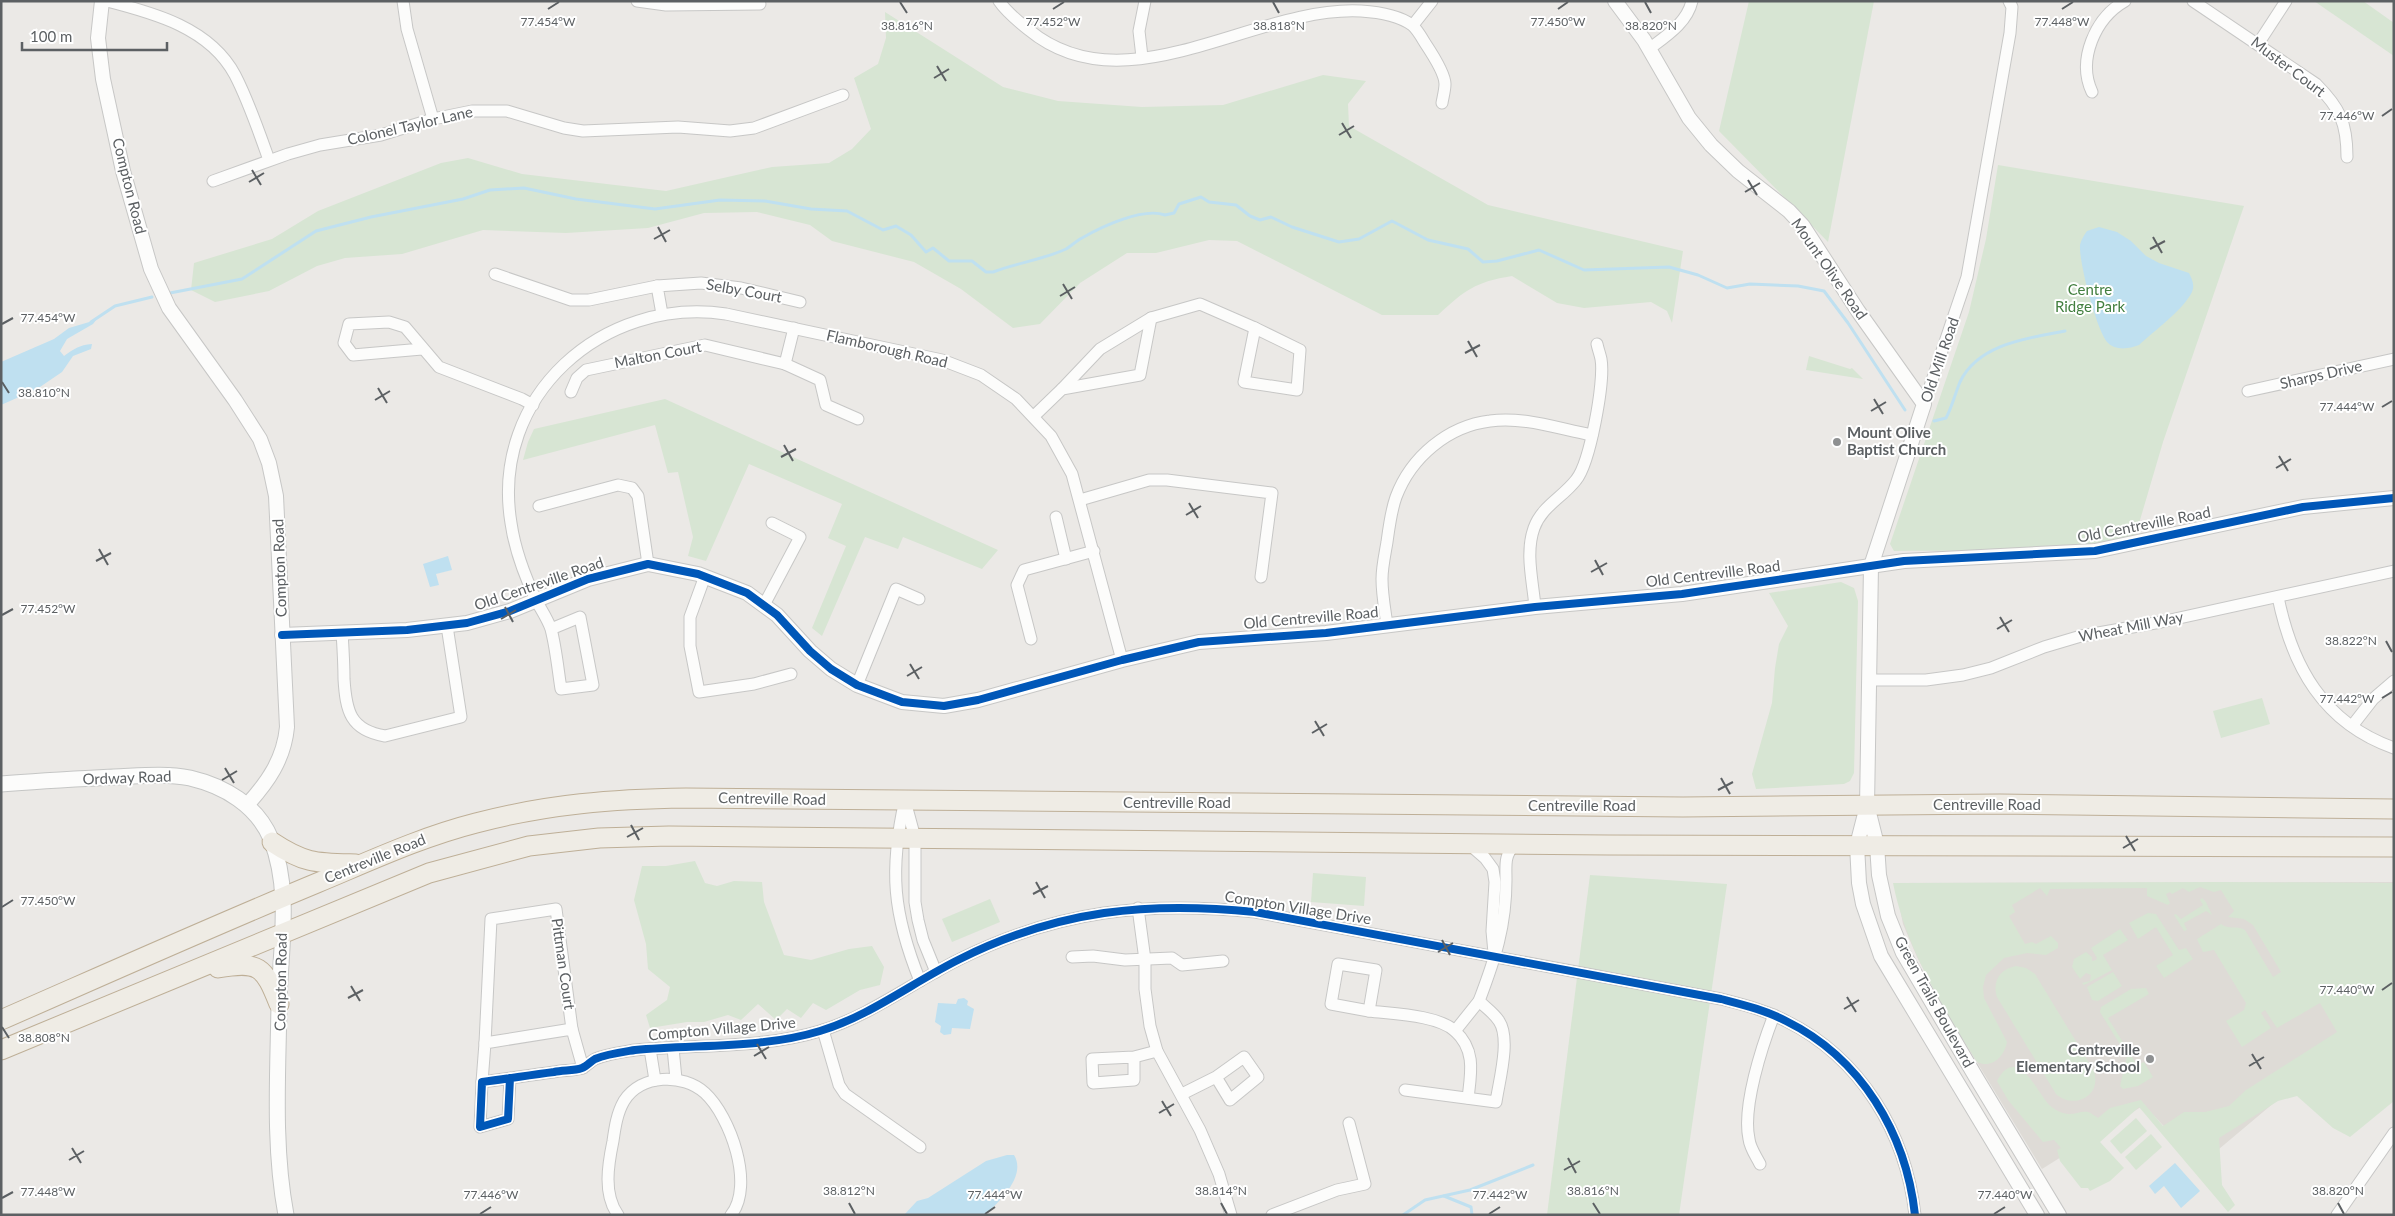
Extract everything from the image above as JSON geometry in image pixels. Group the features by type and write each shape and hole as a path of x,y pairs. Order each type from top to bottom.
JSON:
{"highway":[{"name":"Centreville Road","path":"1,1020 425,838 508,815 580,802 614,799 686,798 1683,807 2069,805 2394,809"},
{"path":"1,1050 429,873 529,846 617,837 1515,844 2394,847"},
{"path":"272,842 294,856 312,863 364,864"},
{"path":"192,972 250,965 260,970 269,980 279,1004"}],"main road":[{"name":"Ordway Road","path":"1,784 177,776 220,788 247,805"},
{"name":"Compton Road","path":"247,805 260,821 272,842 284,897 279,1004 278,1131 280,1173 286,1215"}],"street":[{"name":"Compton Road","path":"102,1 98,38 104,79 123,171 157,286 188,338 252,426 269,463 278,512 282,635 288,715 286,734 276,768 262,789 247,805"},
{"path":"106,1 138,9 169,20 193,31 214,49 234,74 269,160"},
{"path":"403,1 407,29 432,119"},
{"path":"637,1 666,5 760,4"},
{"path":"999,1 1007,11 1033,34 1066,53 1103,60 1142,57 1192,49 1298,16 1344,10 1379,12 1413,25 1432,53 1445,82 1442,103"},
{"path":"1142,57 1139,31 1145,1"},
{"path":"1413,25 1432,1"},
{"name":"Mount Olive Road","path":"1615,1 1634,24 1678,101 1699,131 1738,171 1789,211 1803,226 1858,311 1924,404"},
{"path":"1649,49 1674,29 1690,11 1692,1"},
{"name":"Old Mill Road","path":"1867,806 1871,566 1967,277 2010,32 2012,8 2010,1"},
{"path":"2092,92 2087,77 2087,62 2093,36 2102,21 2112,10 2125,1"},
{"name":"Muster Court","path":"2193,1 2316,84 2335,107 2347,131 2347,157"},
{"path":"2258,44 2286,1"},
{"name":"Colonel Taylor Lane","path":"214,181 269,160 320,145 381,135 432,119 487,110 507,111 564,128 584,131 678,127 730,131 754,128 843,95"},
{"name":"Selby Court","path":"495,274 571,300 589,300 657,286 701,283 741,288 800,302"},
{"path":"657,286 662,314"},
{"path":"1034,416 1100,350 1151,318 1200,304 1255,328 1300,350 1296,390 1244,382 1255,328"},
{"name":"Flamborough Road","path":"551,629 580,617 593,685 561,689 551,629 537,600 515,544 509,497 510,471 516,446 532,405 570,358 601,336 634,321 662,314 686,311 712,312 794,328 962,366 998,386 1034,416 1062,453 1072,474 1122,660"},
{"path":"1062,389 1140,375 1151,318"},
{"path":"422,349 353,355 344,343 350,324 389,322 405,327 439,368 522,399 532,405"},
{"path":"785,364 794,328"},
{"path":"1535,607 1530,552 1533,530 1546,508 1570,487 1581,473 1587,458 1601,376 1601,359 1597,344"},
{"name":"Malton Court","path":"571,392 577,378 586,370 705,345 785,364 820,380 826,405 858,419"},
{"name":"Sharps Drive","path":"2248,391 2394,359"},
{"path":"1387,625 1382,572 1393,506 1406,476 1423,454 1437,442 1457,430 1490,421 1528,423 1592,435"},
{"path":"1080,500 1149,480 1167,480 1272,493 1261,577"},
{"path":"539,506 618,485 632,488 638,496 648,564"},
{"name":"Old Centreville Road","path":"282,635 407,630 447,626 492,616 588,579 648,564 705,576 732,585 764,605 817,657 857,685 902,702 944,706 978,700 1122,660 1199,642 1296,636 1535,607 1682,594 1871,566 1925,560 2095,551 2304,507 2394,498"},
{"path":"1056,517 1066,559"},
{"path":"764,605 800,537 772,523"},
{"path":"1031,639 1017,585 1024,570 1094,551"},
{"name":"Wheat Mill Way","path":"1869,680 1926,680 1962,675 1991,668 2044,647 2081,636 2278,597 2394,571"},
{"path":"705,576 690,617 690,646 699,692 754,684 791,674"},
{"path":"857,685 896,589 919,599"},
{"path":"2278,597 2287,638 2304,674 2327,705 2352,726 2372,739 2394,748"},
{"path":"342,632 346,704 352,719 361,728 373,734 385,736 461,717 447,626"},
{"path":"2352,726 2373,699 2394,681"},
{"path":"904,800 896,838 899,922 920,981"},
{"path":"904,800 915,838 915,902 918,920 923,940 936,972"},
{"name":"Green Trails Boulevard","path":"1867,806 1877,845 1879,875 1888,916 1903,953 2059,1215"},
{"name":"Green Trails Boulevard","path":"1867,806 1857,845 1859,883 1863,904 1881,956 2037,1215"},
{"path":"1468,843 1485,858 1492,869 1495,882 1492,931 1494,956"},
{"path":"1455,1031 1479,1001 1502,933 1506,855 1515,844"},
{"name":"Compton Village Drive","path":"482,1082 583,1068 595,1059 623,1052 790,1038 823,1030 857,1016 979,949 1045,924 1081,916 1138,908 1205,907 1255,912 1721,999 1774,1015 1798,1027 1838,1057 1877,1103 1892,1130 1904,1158 1910,1178 1915,1215"},
{"path":"1138,908 1145,960 1145,989 1150,1026 1157,1051 1182,1094 1216,1167 1231,1215"},
{"name":"Pittman Court","path":"510,1078 508,1119 480,1127 491,919 556,909 572,1028 583,1068"},
{"path":"1072,957 1093,956 1145,960 1172,958 1182,965 1223,961"},
{"path":"1370,1010 1376,970 1338,964 1331,1004 1445,1024 1455,1031 1466,1043 1472,1066 1468,1098"},
{"path":"1405,1090 1496,1102 1504,1043 1503,1030 1498,1020 1479,1001"},
{"path":"1760,1164 1749,1141 1749,1109 1755,1076 1774,1015"},
{"name":"Pittman Court","path":"485,1043 572,1028"},
{"path":"823,1030 839,1085 845,1094 920,1146"},
{"path":"673,1048 676,1080"},
{"path":"650,1049 655,1080"},
{"path":"1134,1057 1157,1051"},
{"path":"1182,1094 1216,1077"},
{"path":"618,1215 613,1208 608,1184 617,1117 625,1099 638,1088 655,1080 676,1080 691,1083 704,1092 720,1109 736,1149 742,1182 731,1215"},
{"path":"1272,1215 1337,1190 1365,1184 1349,1123"},
{"path":"2337,1215 2394,1133"}],"shaded area":[{"name":"Centreville Elementary School","path":"2394,882 2394,1002 2200,1165 2144,1105 2042,1169 1947,1013 1917,957 1903,924 1895,883"}],"green space":[{"path":"1749,1 1874,1 1828,242 1719,131"},
{"path":"2314,1 2363,1 2394,23 2394,56"},
{"path":"885,12 1003,87 1058,101 1142,107 1223,105 1323,75 1366,81 1348,104 1349,126 1488,205 1683,251 1672,323 1667,311 1651,302 1584,308 1557,303 1512,276 1499,278 1471,288 1438,315 1382,315 1237,241 1209,240 1156,253 1127,253 1080,283 1040,324 1013,328 961,289 914,262 832,241 810,225 757,212 704,213 648,228 566,233 483,230 402,254 345,258 317,266 269,291 215,302 191,290 194,263 272,239 318,211 441,163 468,158 522,174 666,191 772,167 829,163 852,149 871,129 854,78 878,64 886,38"},
{"name":"Centre Ridge Park","path":"1998,165 2244,206 2163,442 2135,537 2075,546 2045,548 1894,551 1890,544 1969,312 1986,239"},
{"path":"1809,356 1850,369 1852,368 1863,379 1806,370"},
{"path":"665,399 998,550 982,569 903,537 898,549 865,537 822,636 812,628 846,546 828,538 842,504 749,464 706,561 688,556 693,537 678,472 668,473 655,425 523,460 534,429"},
{"path":"1841,582 1854,588 1858,601 1854,773 1850,781 1844,784 1756,789 1752,774 1772,703 1779,644 1788,626 1769,593"},
{"path":"2262,698 2270,724 2221,738 2213,711"},
{"path":"695,861 705,883 717,886 734,881 762,882 764,902 784,955 811,960 849,949 872,946 884,967 880,985 860,990 826,1010 813,1003 801,1018 787,1009 776,1020 758,1004 741,1020 728,1015 704,1022 687,1022 650,1028 646,1015 667,1000 670,987 648,969 646,944 634,900 642,866 666,866"},
{"path":"1313,873 1366,877 1364,906 1311,902"},
{"path":"1590,875 1727,884 1679,1215 1547,1215"},
{"path":"1893,883 2394,883 2394,1101 2350,1137 2333,1128 2297,1096 2278,1101 2219,1138 2222,1185 2235,1205 2228,1212 2139,1107 2100,1142 2124,1168 2110,1181 2090,1191 2088,1188 2081,1188 2060,1161 2057,1150 2061,1148 2054,1140 2043,1142 2008,1100 1997,1081 2004,1071 2011,1067 2018,1068 2031,1080 2048,1104 2063,1113 2088,1112 2098,1118 2110,1108 2141,1100 2163,1126 2184,1112 2205,1112 2229,1106 2246,1090 2337,1032 2320,1003 2277,1028 2265,1010 2261,1013 2271,1028 2242,1047 2226,1021 2244,1010 2246,1003 2214,950 2203,952 2197,939 2221,924 2245,930 2273,977 2281,972 2253,925 2244,919 2228,917 2234,911 2221,890 2214,892 2200,887 2189,892 2183,888 2172,894 2170,892 2166,894 2170,903 2168,905 2147,896 2147,888 2050,889 2047,896 2040,888 2012,905 2015,912 2009,916 2025,944 2032,942 2036,944 2051,936 2058,943 2058,948 2046,955 2027,953 2004,958 1986,975 1983,987 1984,998 2007,1042 2000,1057 1992,1063 1982,1064 1977,1062 1938,998 1927,976 1907,931"},
{"path":"2202,898 2212,915 2206,911 2184,923 2187,930 2184,931 2174,915 2176,914 2181,919 2203,905 2200,900"},
{"path":"990,899 1000,922 952,942 942,919"},
{"path":"2148,913 2156,914 2179,950 2186,948 2193,959 2164,978 2156,966 2173,955 2156,927 2138,939 2129,923"},
{"path":"2120,929 2128,940 2103,955 2112,970 2084,985 2082,983 2090,981 2091,975 2086,973 2080,979 2072,967 2074,959 2086,952 2092,957 2092,961 2096,960 2097,958 2091,948"},
{"path":"2016,966 2026,968 2035,974 2094,1071 2094,1087 2085,1098 2071,1101 2063,1099 2056,1094 1997,997 1996,986 1999,977 2006,970"},
{"path":"2113,972 2122,986 2098,1001 2092,1000 2087,987"},
{"path":"2146,988 2149,994 2108,1018 2137,1065 2144,1062 2153,1077 2138,1086 2123,1089 2120,1086 2127,1056 2100,1012 2101,1007 2131,989"},
{"path":"2136,1118 2147,1131 2121,1154 2110,1141"},
{"path":"2151,1134 2162,1147 2136,1170 2125,1157"}],"water":[{"path":"2099,227 2117,232 2131,241 2146,256 2159,263 2189,273 2192,280 2192,292 2188,299 2168,320 2139,345 2122,348 2110,345 2103,335 2093,310 2082,266 2080,245 2087,231"},
{"path":"96,320 93,324 67,339 60,351 64,356 84,345 92,344 91,349 73,356 62,372 37,389 1,405 1,362 54,339 69,328"},
{"path":"448,556 452,570 436,574 439,585 430,587 423,564"},
{"path":"964,998 968,1001 967,1005 974,1009 970,1029 952,1028 951,1034 944,1035 940,1032 941,1026 935,1022 938,1003 956,1004 958,999"},
{"path":"1014,1155 1017,1163 1014,1180 1004,1196 985,1215 904,1215 917,1201 928,1198 986,1161"},
{"path":"2175,1163 2200,1191 2181,1208 2164,1186 2155,1194 2149,1186"}],"waterway":[{"path":"170,293 242,279 316,231 371,217 463,199 490,190 524,188 576,199 655,209 720,200 765,201 811,209 847,211 883,230 896,226 911,235 926,252 933,248 949,261 972,261 986,272 993,272 1057,253 1090,234 1122,219 1145,214 1156,213 1165,215 1174,213 1179,204 1201,197 1209,202 1236,205 1250,216 1260,220 1271,217 1292,227 1339,242 1359,239 1392,221 1428,240 1468,249 1483,262 1497,261 1539,250 1584,270 1669,267 1698,275 1727,288 1750,284 1798,286 1824,291 1848,323 1905,410"},
{"path":"91,322 115,306 152,297"},
{"path":"1934,421 1946,418 1960,382 1968,369 1979,359 1991,351 2020,340 2065,331"},
{"path":"1403,1215 1425,1200 1470,1190 1533,1165"},
{"path":"1444,1196 1471,1207 1472,1215"}],"cycle path":[{"path":"282,635 407,630 467,623 510,611 588,579 648,564 698,574 747,593 777,615 810,651 831,669 857,685 902,702 944,706 978,700 1122,660 1199,642 1326,633 1535,607 1682,594 1904,561 2095,551 2303,507 2394,498"},
{"path":"510,1078 508,1119 480,1127 482,1082 557,1071 579,1069 593,1060 615,1053 658,1048 775,1041 820,1031 838,1025 874,1008 960,959 996,942 1032,929 1104,913 1140,909 1178,908 1255,912 1721,999 1778,1017 1813,1037 1837,1055 1875,1101 1890,1127 1902,1155 1915,1215"}],"place":[{"name":"Mount Olive Baptist Church","path":"1837,442"},
{"name":"Centreville Elementary School","path":"2150,1059"}]}
